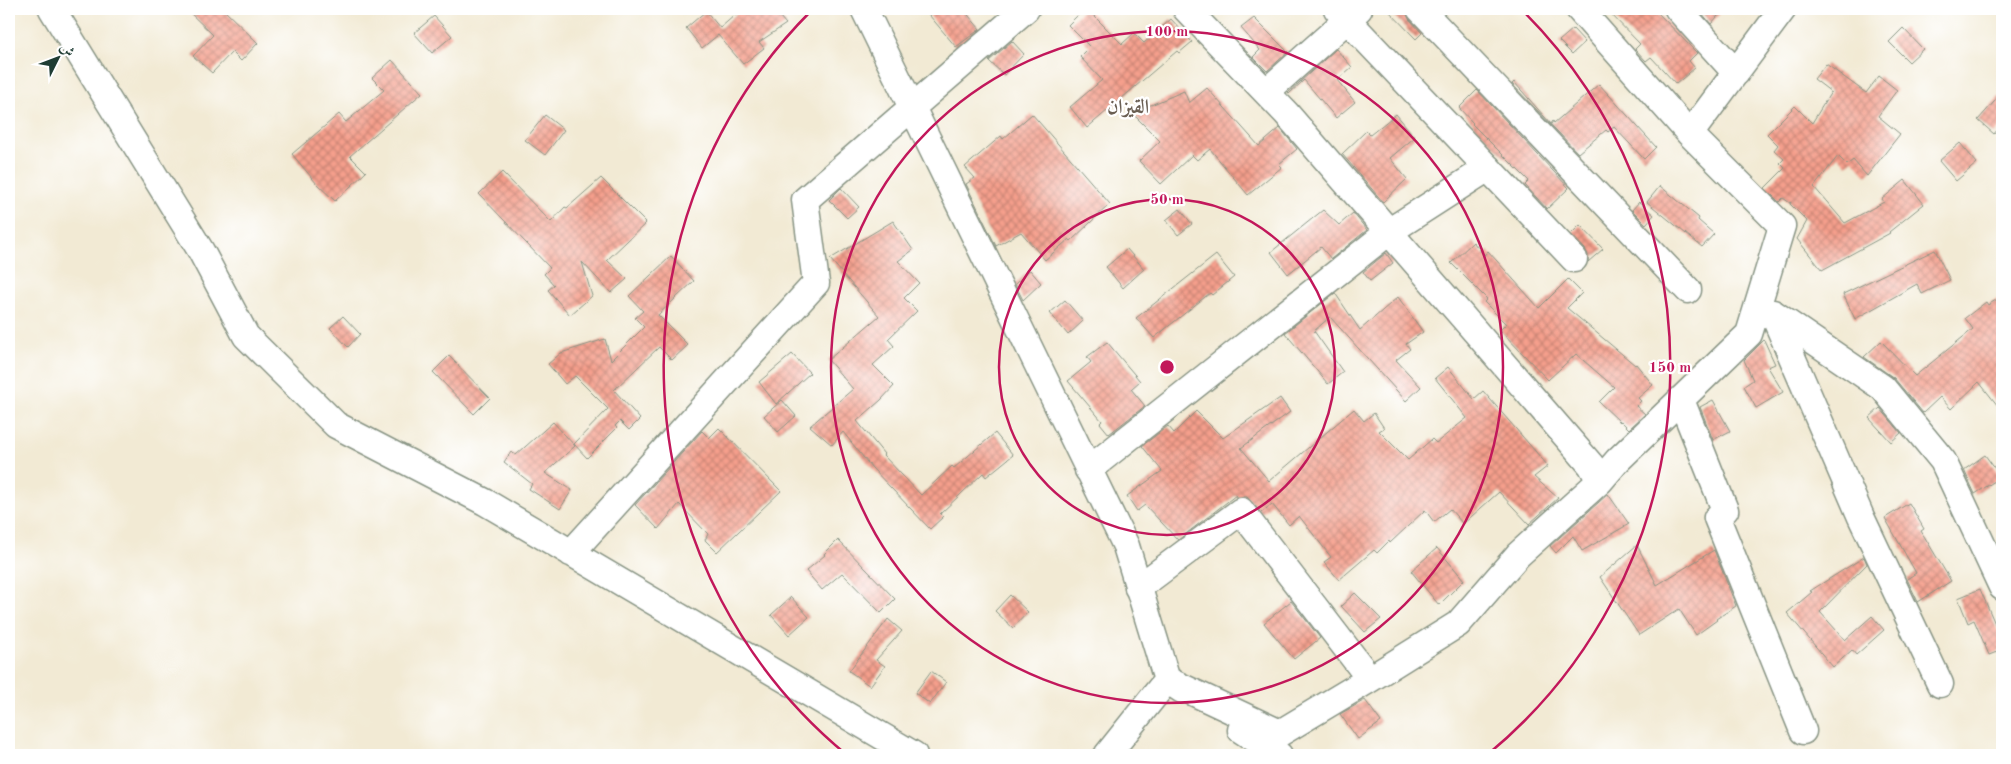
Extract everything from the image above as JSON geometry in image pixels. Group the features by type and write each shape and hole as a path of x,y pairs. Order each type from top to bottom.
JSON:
{"street":[{"path":"52,9 201,251 246,336 336,425 485,502 914,755"},
{"path":"864,9 1126,546 1167,680 1279,755"},
{"path":"571,553 816,282 805,200 1026,9"},
{"path":"1186,9 1266,92 1390,231 1591,465 1600,481"},
{"path":"1420,9 1688,290"},
{"path":"1167,680 1280,734 1370,680 1458,624 1518,555 1600,481 1618,460 1750,334 1766,308 1782,226 1690,134 1579,9"},
{"path":"1678,9 1736,73"},
{"path":"1690,134 1783,9"},
{"path":"1266,92 1348,12 1488,168 1574,259"},
{"path":"1088,470 1390,231 1488,168"},
{"path":"1766,308 1883,388 1943,461 2002,587"},
{"path":"1766,308 1861,517 1940,684"},
{"path":"1681,400 1725,510 1716,518 1804,731"},
{"path":"1138,588 1240,511 1370,680"},
{"path":"1107,755 1167,680"}],"building":[{"path":"186,9 223,9 258,43 241,61 232,52 212,73 193,56 213,35"},
{"path":"742,9 773,9 786,24 759,42 764,48 743,64 718,35 702,48 686,28 706,11 720,28"},
{"path":"924,9 963,9 980,29 956,47"},
{"path":"1084,9 1087,9 1122,44 1134,33 1144,43 1171,19 1192,42 1179,53 1177,51 1087,128 1070,107 1102,80 1080,57 1090,47 1068,25"},
{"path":"1387,9 1405,9 1409,19 1422,33 1416,39"},
{"path":"1606,9 1654,9 1697,53 1689,61 1695,68 1676,84 1651,57 1646,61 1635,49 1640,44"},
{"path":"1704,9 1724,9 1711,24 1701,12"},
{"path":"434,16 452,36 432,53 414,33"},
{"path":"1254,18 1288,52 1267,71 1253,57 1260,50 1241,28"},
{"path":"1903,28 1923,49 1909,62 1889,42"},
{"path":"1573,29 1585,42 1572,54 1559,41"},
{"path":"1012,41 1024,54 1004,75 989,61"},
{"path":"1336,49 1352,67 1337,80 1355,102 1336,118 1304,80 1288,93"},
{"path":"392,60 422,93 350,156 366,172 335,201 317,184 292,154 339,114 346,122 384,90 372,78"},
{"path":"1826,64 1866,93 1879,76 1897,90 1878,116 1900,134 1867,176 1853,160 1847,165 1838,156 1814,187 1845,223 1884,202 1882,199 1905,180 1924,204 1890,233 1822,270 1797,239 1807,221 1790,204 1791,202 1783,198 1779,202 1765,188 1785,168 1780,163 1784,159 1774,150 1778,145 1767,134 1795,106 1812,123 1831,92 1814,79"},
{"path":"1514,82 1551,124 1599,84 1656,147 1644,159 1614,127 1608,132 1606,130 1578,153 1512,84"},
{"path":"1207,88 1259,146 1280,128 1297,149 1279,164 1282,167 1248,195 1210,149 1197,160 1192,155 1161,184 1139,161 1160,141 1132,113 1184,91 1189,103"},
{"path":"1477,90 1569,188 1547,209 1525,185 1529,181 1472,124 1459,108"},
{"path":"2002,93 2002,124 1994,134 1978,120"},
{"path":"1032,114 1110,204 1071,241 1069,239 1045,260 1021,232 996,246 966,184 975,178 965,167 1001,136 1003,139"},
{"path":"1396,114 1415,137 1390,158 1407,179 1383,202 1342,154 1366,131 1370,135"},
{"path":"545,115 564,130 545,155 525,140"},
{"path":"1960,143 1977,163 1956,181 1939,161"},
{"path":"502,172 551,222 565,207 567,208 601,178 646,223 607,260 627,279 611,293 582,262 592,296 570,315 548,290 554,285 544,274 550,268 479,194"},
{"path":"1660,186 1699,218 1698,220 1714,234 1702,247 1647,202"},
{"path":"841,188 859,207 847,218 829,200"},
{"path":"1639,202 1654,215 1646,224 1632,210"},
{"path":"1180,209 1192,224 1178,235 1166,220"},
{"path":"1323,210 1339,225 1353,213 1367,230 1331,259 1321,247 1288,274 1271,252"},
{"path":"893,221 913,250 898,261 919,283 904,298 917,311 888,339 894,346 873,365 894,386 857,421 883,455 921,495 952,466 954,468 995,433 1013,455 986,477 983,473 940,514 943,517 930,529 872,468 843,432 832,445 810,426 853,389 828,360 879,316 830,259"},
{"path":"1580,225 1603,249 1588,262 1588,255 1585,249 1571,234"},
{"path":"1473,242 1484,255 1488,251 1539,308 1568,279 1582,293 1567,308 1636,364 1653,385 1638,398 1641,401 1636,406 1645,414 1629,429 1599,402 1614,387 1576,354 1548,380 1500,330 1506,324 1484,302 1487,299 1451,263"},
{"path":"1127,249 1144,269 1123,288 1106,267"},
{"path":"1935,250 1950,280 1922,294 1917,284 1855,319 1843,294"},
{"path":"1386,253 1393,263 1370,281 1363,272"},
{"path":"1216,255 1234,277 1212,295 1210,293 1154,338 1136,318"},
{"path":"671,256 694,281 658,315 688,345 672,360 659,347 614,390 640,419 629,430 620,421 615,426 617,428 587,458 574,444 608,409 575,376 565,384 548,364 561,353 605,339 611,360 644,327 635,318 643,311 629,296"},
{"path":"1030,270 1041,283 1023,300 1015,284"},
{"path":"1335,293 1360,330 1398,297 1423,332 1406,344 1410,349 1396,360 1421,387 1406,401 1330,317 1314,331 1343,372 1328,384 1285,333"},
{"path":"2002,296 2002,411 1979,382 1951,409 1940,397 1923,413 1894,378 1864,357 1881,341 1915,376 1973,329 1965,318 1986,302 1988,305"},
{"path":"1065,300 1083,321 1068,335 1050,313"},
{"path":"343,316 360,334 348,347 330,328"},
{"path":"1764,340 1775,364 1768,367 1783,392 1756,408 1744,386 1753,380 1744,360"},
{"path":"1107,342 1140,381 1131,389 1145,406 1109,434 1100,423 1102,421 1068,381 1091,362 1087,357"},
{"path":"792,354 810,373 776,404 759,382"},
{"path":"449,356 490,398 474,414 433,372"},
{"path":"1448,367 1474,399 1483,391 1548,466 1534,477 1558,498 1529,524 1499,492 1463,524 1450,509 1434,522 1425,510 1390,543 1389,541 1377,553 1374,550 1339,580 1324,562 1331,557 1299,516 1289,525 1272,504 1261,513 1247,497 1237,497 1236,495 1178,540 1145,505 1137,511 1127,496 1162,471 1142,446 1168,426 1174,433 1196,411 1223,438 1280,398 1290,412 1241,448 1269,481 1354,409 1364,421 1374,413 1384,428 1379,431 1408,460 1432,439 1436,443 1467,418 1435,378"},
{"path":"782,400 796,416 778,432 764,416"},
{"path":"1713,400 1730,431 1713,440 1700,407"},
{"path":"1880,408 1901,433 1891,442 1869,418"},
{"path":"553,422 575,446 545,473 572,490 560,509 529,489 532,484 504,462 511,452 516,455"},
{"path":"719,428 781,491 717,552 705,540 708,534 679,504 658,529 635,505 702,431 709,438"},
{"path":"1985,455 2001,477 1975,494 1964,470"},
{"path":"1608,494 1629,524 1582,551 1573,536 1556,553 1550,546"},
{"path":"1909,503 1924,529 1921,531 1951,581 1918,602 1907,579 1916,573 1885,518"},
{"path":"838,540 895,599 881,613 842,573 822,590 806,571 825,555"},
{"path":"1637,545 1657,585 1714,550 1736,606 1696,635 1679,609 1639,635 1600,577"},
{"path":"1437,548 1464,580 1439,605 1411,571"},
{"path":"1864,557 1867,564 1820,612 1845,640 1872,616 1884,630 1856,655 1852,650 1833,667 1787,613 1812,592 1810,591"},
{"path":"1980,589 2002,640 2002,650 1989,655 1974,620 1968,623 1958,598"},
{"path":"1355,593 1381,619 1365,632 1341,606"},
{"path":"1010,595 1028,612 1013,628 995,611"},
{"path":"791,597 809,617 789,635 771,615"},
{"path":"1291,601 1320,638 1294,659 1264,623"},
{"path":"888,619 902,631 876,660 885,666 870,686 849,671"},
{"path":"931,671 946,682 930,704 915,693"},
{"path":"1365,700 1381,722 1358,739 1340,714"}],"district":[{"name":"القيزان","path":"1128,106"}]}
